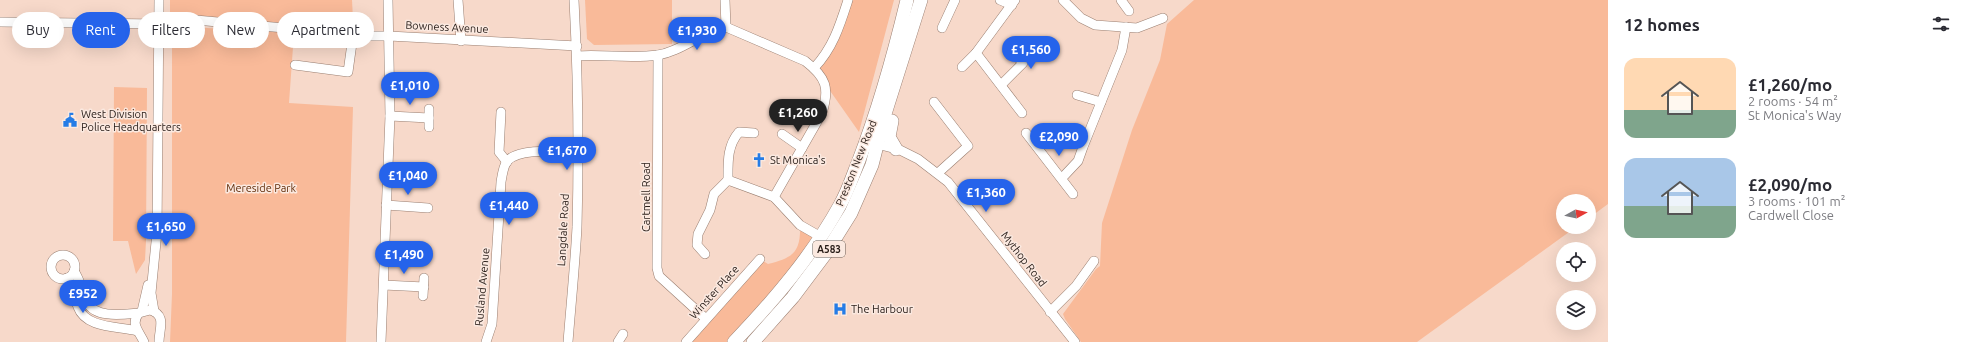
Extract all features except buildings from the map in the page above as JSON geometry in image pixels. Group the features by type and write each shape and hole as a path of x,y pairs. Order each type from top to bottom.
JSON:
{"highway":[{"name":"Preston New Road","path":"753,342 793,297 830,247 851,212 872,164 873,143 886,78 907,0"},
{"name":"Preston New Road","path":"734,342 777,295 821,237 841,204 873,143 885,114 920,0"},
{"name":"A583","path":"896,149 891,141 890,131 905,74 902,61"}],"street":[{"path":"159,0 159,12"},
{"path":"381,342 390,116 388,0"},
{"path":"458,0 461,41"},
{"name":"Langdale Road","path":"568,342 576,229 578,152 577,46 574,0"},
{"path":"725,0 726,27"},
{"path":"814,68 822,59 837,36 848,0"},
{"path":"942,28 955,0"},
{"path":"962,67 976,53 1014,2 1000,0"},
{"path":"1063,0 1081,18 1095,25 1137,28 1163,18"},
{"path":"1121,0 1129,11"},
{"name":"Bowness Avenue","path":"205,21 277,27"},
{"path":"0,22 138,24"},
{"path":"577,56 658,55 685,46 717,29 726,27 737,30 805,61 814,68 825,83 827,93 822,113 774,197"},
{"path":"1062,178 1078,161 1122,50 1126,27"},
{"name":"Bowness Avenue","path":"374,36 577,46"},
{"path":"159,48 157,232 152,293 154,311 161,320 159,342"},
{"path":"295,65 352,73 353,48"},
{"path":"1001,85 1024,63 1012,51"},
{"path":"976,53 1022,113"},
{"name":"Cartmell Road","path":"658,55 657,268 659,276 706,318"},
{"path":"1077,95 1101,102"},
{"path":"934,102 968,146 938,173"},
{"path":"501,112 499,152 507,162 517,156 533,152 578,152"},
{"path":"390,116 429,118"},
{"path":"705,254 697,245 698,234 710,210 714,194 728,180 728,156 733,140 739,132 754,133"},
{"path":"1026,133 1073,194"},
{"path":"782,134 802,148"},
{"name":"Mythop Road","path":"873,143 896,149 918,159 938,173 957,192 1075,342"},
{"name":"Rusland Avenue","path":"486,342 492,324 501,182 507,162"},
{"path":"728,180 774,197 800,225 821,237"},
{"path":"386,205 428,208"},
{"path":"74,271 67,278 60,278 53,274 51,266 54,258 63,254 74,261 74,271 83,287 90,307 97,312 112,314 154,311"},
{"name":"Winster Place","path":"686,342 760,259"},
{"path":"140,336 135,321 141,312 154,260"},
{"path":"1050,312 1076,286 1094,261"},
{"path":"67,278 71,283 79,309 90,321 100,324 125,327 140,336 148,337 159,331"},
{"path":"384,285 424,287"}],"green space":[{"path":"170,0 352,0 353,12 277,12 277,23 269,22 269,12 213,12 213,17 205,16 205,12 170,12"},
{"path":"585,0 672,0 672,44 594,45 587,39"},
{"path":"848,0 894,0 859,132 814,68 822,59"},
{"path":"1194,0 1608,0 1608,204 1596,213 1596,194 1556,194 1556,234 1566,234 1417,342 1081,342 1063,314 1096,269 1100,266 1102,223 1132,130 1160,60 1167,24"},
{"name":"Mereside Park","path":"205,28 213,28 213,48 269,48 269,32 277,32 277,48 293,48 289,103 353,107 346,342 170,342 172,294 172,48 205,48"},
{"path":"114,87 147,88 145,260 136,274 128,241 113,241"},
{"path":"800,225 821,237 734,342 686,342 760,259 768,264 784,259 794,252 799,242"}],"place":[{"name":"West Division Police Headquarters","path":"70,120"},
{"name":"St Monica's","path":"759,160"},
{"name":"The Harbour","path":"840,309"}]}
